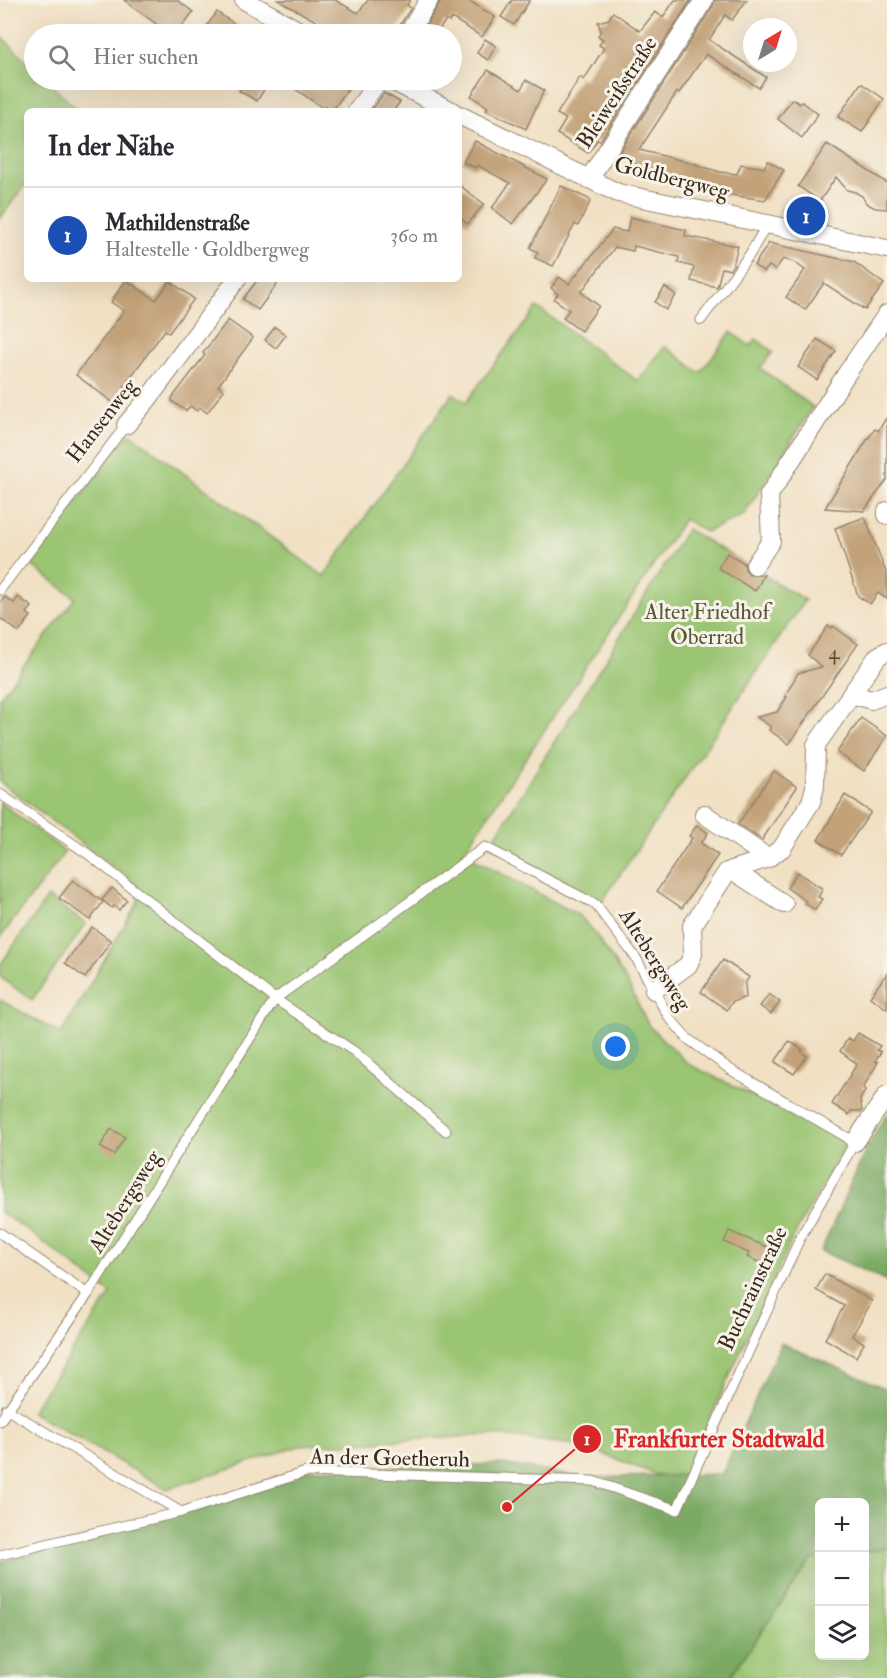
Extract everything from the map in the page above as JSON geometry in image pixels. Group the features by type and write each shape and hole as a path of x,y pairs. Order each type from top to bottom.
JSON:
{"street":[{"path":"244,0 286,24"},
{"path":"414,24 429,0"},
{"name":"Bleiweißstraße","path":"588,179 704,0"},
{"path":"359,108 372,90"},
{"path":"410,90 446,108"},
{"name":"Goldbergweg","path":"462,116 618,193 887,249"},
{"name":"Hansenweg","path":"126,425 235,282"},
{"path":"754,565 771,541 769,495 887,315"},
{"path":"654,990 688,965 693,954 692,926 727,872 768,858 782,848 811,801 815,787 816,745 878,656 887,651"},
{"path":"852,694 871,700 887,694"},
{"path":"704,814 768,858"},
{"path":"732,870 784,904"},
{"name":"Buchrainstraße","path":"855,1142 887,1095"}],"lane":[{"path":"701,320 750,254 767,224"},
{"name":"Hansenweg","path":"0,590 126,425"},
{"path":"0,794 88,854 275,999 355,1053 446,1131"},
{"name":"Altebergsweg","path":"0,1420 88,1294 275,999 485,847 596,904 636,958 668,1016 705,1053 855,1142"},
{"name":"Buchrainstraße","path":"677,1510 800,1238 855,1142"},
{"path":"0,1233 88,1294"},
{"path":"6,1409 181,1512"},
{"name":"An der Goetheruh","path":"0,1555 181,1512 306,1472 593,1481 677,1510"}],"green space":[{"path":"0,35 24,58 24,90 57,90 76,108 24,108 24,186 0,219"},
{"path":"537,307 638,381 665,346 700,373 731,332 750,346 756,339 773,352 760,368 813,407 744,515 706,532 684,519 463,853 580,916 597,936 627,982 649,1026 688,1064 847,1142 793,1237 680,1484 583,1446 494,1435 299,1446 167,1489 31,1412 111,1294 0,1212 0,1000 61,1034 138,902 138,886 0,782 0,697 75,598 30,564 129,433 324,576 453,393 466,402"},
{"name":"Alter Friedhof Oberrad","path":"687,529 805,600 601,903 490,845"},
{"path":"0,802 65,852 0,938"},
{"path":"48,897 86,924 32,1000 0,977 0,965"},
{"path":"887,1113 887,1281 821,1251 867,1147"},
{"path":"781,1343 887,1389 887,1548 869,1551 869,1498 815,1498 815,1559 811,1560 729,1678 0,1678 0,1562 180,1512 308,1469 503,1464 585,1478 722,1474"},
{"path":"887,1548 887,1678 729,1678 811,1560 815,1559 815,1660 869,1660 869,1551"}],"building":[{"path":"124,0 177,0 193,12 184,24 156,24"},
{"path":"278,0 335,0 358,13 368,0 410,0 407,5 411,8 401,24 321,24"},
{"path":"441,0 468,0 495,17 482,37 452,18 443,24 427,24"},
{"path":"512,0 530,0 514,25 501,17"},
{"path":"675,0 691,0 600,141 597,140 588,153 557,134 566,119 557,114 580,77 584,80 604,48 599,45 603,39 598,36 601,31 598,22 609,19 613,12 640,31 655,12 663,17"},
{"path":"715,0 747,0 732,20 725,15 709,40 743,62 743,72 758,72 766,77 759,88 706,54 679,93 677,92 639,150 720,172 737,174 741,164 764,168 768,161 784,170 765,200 724,194 724,196 635,175 638,165 619,153"},
{"path":"217,12 234,24 208,24"},
{"path":"485,39 496,46 488,60 477,53"},
{"path":"488,70 521,90 526,80 544,90 526,129 486,110 488,107 471,96"},
{"path":"861,83 884,99 862,132 838,117"},
{"path":"240,90 264,90 257,101"},
{"path":"297,90 347,90 334,108 325,106 323,108"},
{"path":"384,93 400,102 395,108 373,108"},
{"path":"792,99 800,104 802,102 818,114 802,138 778,119"},
{"path":"475,141 547,179 513,224 492,208 510,183 477,165 475,168 463,162"},
{"path":"827,144 887,183 887,209 875,208 866,203 862,196 847,190 836,177 820,201 798,186"},
{"path":"561,186 591,200 578,226 575,224 553,266 535,258 538,252 530,248"},
{"path":"462,187 484,204 468,224 462,219"},
{"path":"630,217 686,230 685,236 738,246 733,265 730,270 722,268 717,287 691,281 694,267 678,263 679,257 634,246 633,251 615,247 581,292 599,306 581,331 563,318 569,310 554,299 558,294 551,288 559,277 569,284 613,229 627,232"},
{"path":"769,243 854,262 884,284 865,310 824,283 805,310 786,297 805,270 794,262 783,259 775,270 769,266 764,272 754,265"},
{"path":"125,282 129,282 156,300 171,282 194,299 169,333 165,330 124,386 126,388 115,404 76,375 124,311 111,302"},
{"path":"256,282 279,282 258,310 243,299"},
{"path":"665,287 676,295 666,310 655,302"},
{"path":"228,320 253,338 218,386 224,390 207,413 200,407 197,411 190,406 186,411 172,401 172,398"},
{"path":"275,327 286,335 276,348 265,340"},
{"path":"817,339 836,351 817,380 798,367"},
{"path":"887,417 887,480 864,511 825,508 867,440 875,429 878,431"},
{"path":"865,517 887,575 887,599 878,593 870,604 858,596 835,528"},
{"path":"727,553 744,563 749,575 764,575 755,591 718,568"},
{"path":"5,597 14,603 18,597 32,607 27,613 31,616 19,632 0,618 0,603"},
{"path":"828,626 832,628 833,626 858,644 789,744 769,730 771,727 757,717 777,712 798,673 822,667 808,655"},
{"path":"861,718 887,736 864,771 837,752"},
{"path":"774,771 797,787 762,840 738,824"},
{"path":"845,795 871,812 841,855 818,840"},
{"path":"697,825 708,833 701,843 718,855 682,908 657,891 692,838 689,836"},
{"path":"797,872 823,889 818,897 822,899 815,910 787,888"},
{"path":"73,880 103,902 90,920 59,898"},
{"path":"112,888 127,900 119,910 114,906 112,908 102,900"},
{"path":"92,927 111,941 85,978 65,963"},
{"path":"723,960 749,977 745,984 746,997 732,1002 727,1010 701,992"},
{"path":"887,973 887,1009 870,997"},
{"path":"769,994 780,1002 771,1014 760,1006"},
{"path":"858,1033 880,1046 877,1050 881,1052 863,1088 866,1090 860,1099 862,1111 851,1111 849,1115 832,1104 857,1064 840,1051 848,1038 853,1041"},
{"path":"789,1041 803,1050 801,1052 807,1056 794,1074 775,1062"},
{"path":"111,1129 125,1137 114,1155 100,1147"},
{"path":"729,1231 772,1249 765,1265 747,1257 749,1253 724,1242"},
{"path":"825,1274 872,1301 852,1336 864,1343 856,1357 825,1339 844,1306 816,1290"}],"place":[{"name":"Mathildenstraße","path":"806,216"},
{"name":"Frankfurter Stadtwald","path":"507,1507"}]}
